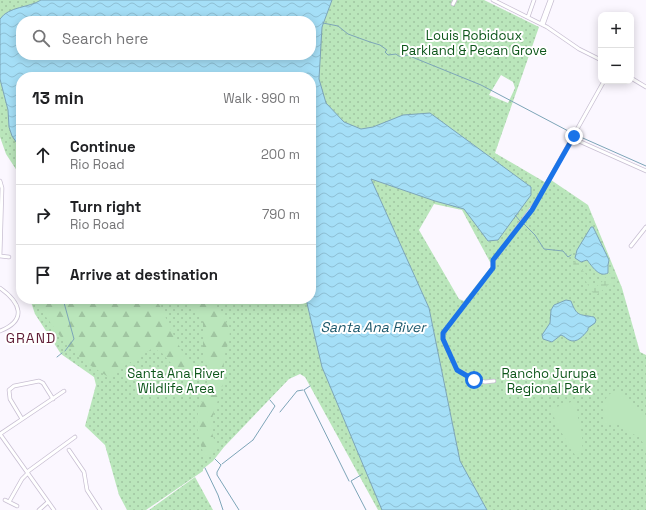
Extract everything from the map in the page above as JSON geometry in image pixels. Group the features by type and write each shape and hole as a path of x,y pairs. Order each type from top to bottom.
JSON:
{"street":[{"path":"453,4 455,0"},
{"path":"493,0 542,24 579,49 598,58"},
{"path":"528,18 534,0"},
{"path":"542,24 551,0"},
{"path":"634,80 644,86 646,80"},
{"path":"494,381 485,382 474,380 457,370 443,339 443,333 493,268 493,260 532,210 602,84"},
{"path":"574,135 646,171"},
{"path":"0,181 2,188 0,256 10,257"},
{"path":"630,246 646,227"},
{"path":"0,288 16,302"},
{"path":"0,331 10,327 17,320 19,311 17,304"},
{"path":"22,419 10,399 9,390 14,386 39,381 43,383 53,399"},
{"path":"54,510 0,434 22,419 28,417 64,391"},
{"path":"9,502 27,472 75,437"},
{"path":"69,450 84,472 87,490 100,510"},
{"path":"4,500 17,506"},
{"path":"39,510 48,502"}],"green space":[{"name":"Santa Ana River Wildlife Area","path":"0,0 484,0 539,27 495,153 548,184 551,180 588,205 622,288 640,352 646,355 646,510 378,510 305,377 300,374 289,379 224,447 213,461 203,469 203,471 146,510 127,510 119,495 105,445 85,426 96,385 94,377 61,354 35,314 32,304 316,304 316,72 16,72 16,169 6,154 0,137","holes":["501,75 513,82 515,88 508,103 489,95","434,204 462,210 490,262 493,264 464,301 459,299 419,230"]},
{"path":"431,41 435,41 443,47 445,58 442,62 421,55 420,53"},
{"path":"576,261 580,264 581,268 595,287 600,284 610,273 614,274 614,281 595,295 589,288 584,277 574,269 573,263"},
{"path":"38,304 158,304 187,361 198,367 210,369 203,358 203,321 188,304 212,304 228,325 230,333 224,359 223,383 212,422 212,430 218,447 205,458 197,425 200,405 211,382 177,370 162,353 153,348 115,372 110,378 85,362 66,344"},
{"path":"617,389 646,417 646,450 643,448 643,443 639,437 620,425 604,423 603,408 607,396"},
{"path":"574,401 582,434 582,445 584,451 575,455 557,425 551,409"},
{"path":"195,477 213,510 149,510"}],"water":[{"name":"Santa Ana River","path":"41,0 332,0 322,27 319,79 326,103 344,122 361,129 373,127 403,115 430,113 531,187 531,195 498,240 488,241 464,209 435,201 371,179 429,308 460,461 487,510 382,510 322,367 307,304 316,304 316,72 16,72 16,142 9,127 8,110 0,79 0,19 14,9 36,3"},
{"path":"591,227 593,227 609,260 608,273 605,274 596,271 587,260 581,262 575,258 577,250"},
{"path":"566,300 571,301 575,310 579,314 594,317 596,320 595,323 575,341 569,340 561,335 552,342 543,339 542,335 550,323 551,310 554,305"}],"waterway":[{"path":"323,22 338,26 348,34 380,45 387,50 385,52 388,55 396,54 401,57 409,55 481,85 572,133"},
{"path":"576,135 646,166"},
{"path":"515,215 520,221"},
{"path":"524,224 535,235 544,249 563,251 568,257 571,255"},
{"path":"64,304 74,339 65,351"},
{"path":"57,357 62,353"},
{"path":"310,386 304,390 349,481"},
{"path":"280,412 297,391 303,390"},
{"path":"253,440 275,406 270,400"},
{"path":"222,464 253,440"},
{"path":"215,459 221,465 217,475 239,510"},
{"path":"205,468 218,495 223,510"},
{"path":"361,475 351,481 366,510"}],"district":[{"name":"GRAND","path":"31,338"}],"route":[{"path":"474,380 457,370 443,339 443,333 493,268 493,260 532,210 574,136"}],"park label":[{"name":"Louis Robidoux Parkland & Pecan Grove","path":"474,42"},
{"name":"Rancho Jurupa Regional Park","path":"549,380"}]}
